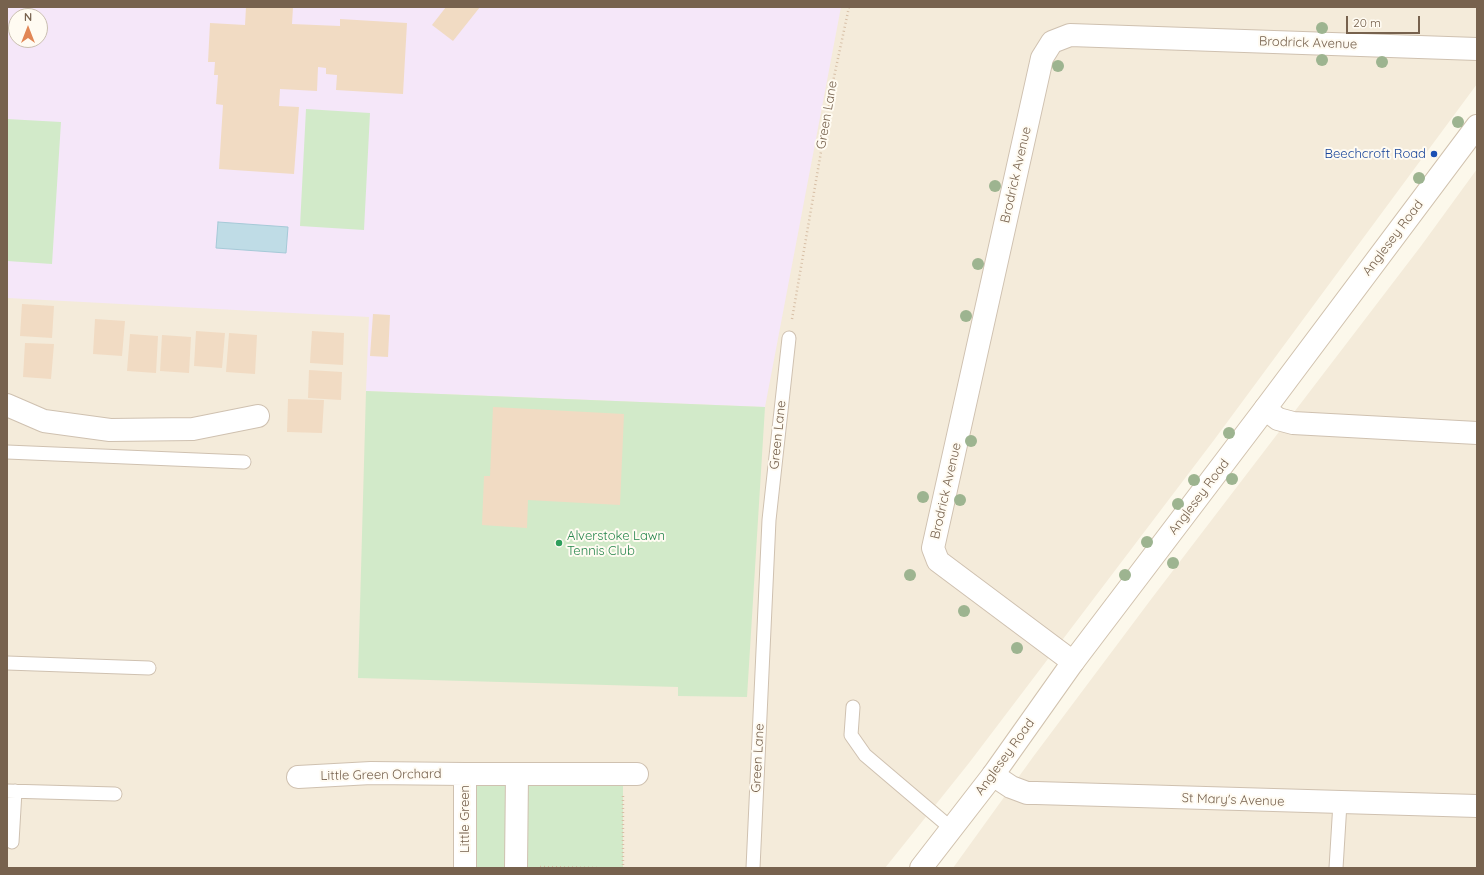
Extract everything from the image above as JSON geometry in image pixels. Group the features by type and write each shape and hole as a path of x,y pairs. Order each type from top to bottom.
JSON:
{"street":[{"name":"Brodrick Avenue","path":"1074,662 938,561 934,548 1042,58 1052,42 1070,35 1477,49"},
{"name":"Anglesey Road","path":"921,868 993,775 1074,662 1477,126"},
{"path":"7,405 44,421 110,430 193,429 258,416"},
{"path":"1265,409 1278,419 1293,423 1477,433"},
{"name":"Little Green Orchard","path":"298,777 371,774 465,774"},
{"name":"Little Green","path":"465,868 465,774 630,774"},
{"path":"516,867 517,774"},
{"name":"St Mary's Avenue","path":"993,775 1015,788 1036,793 1477,806"}],"lane":[{"name":"Green Lane","path":"753,868 769,520 789,338"},
{"path":"7,452 244,462"},
{"path":"7,663 149,668"},
{"path":"853,707 851,734 865,755 952,829"},
{"path":"12,842 11,791 114,794"},
{"path":"1336,868 1340,803"}],"path":[{"name":"Green Lane","path":"789,338 834,76 849,7"},
{"path":"623,868 630,774"},
{"path":"516,867 600,868"}],"shaded area":[{"path":"7,7 1477,7 1477,84 1214,440 969,763 885,868 7,868"},
{"path":"7,7 841,7 765,407 366,391 369,317 7,298"},
{"path":"1477,169 1477,868 953,868 1033,757 1152,598 1421,246"}],"green space":[{"path":"306,109 370,113 364,230 300,226"},
{"path":"7,119 61,122 52,264 7,261"},
{"name":"Alverstoke Lawn Tennis Club","path":"366,391 765,407 747,697 678,696 678,687 358,678"},
{"path":"465,774 623,774 623,868 464,868"}],"water":[{"path":"218,222 288,227 286,253 216,248"}],"building":[{"path":"246,7 293,7 292,24 340,26 340,19 407,23 403,94 336,90 337,75 326,74 326,68 318,67 317,91 280,89 279,106 299,107 294,174 219,169 223,105 216,104 218,75 214,75 215,62 208,62 210,23 245,25"},
{"path":"446,7 480,7 453,41 432,25"},
{"path":"22,304 54,306 52,338 20,336"},
{"path":"373,314 390,315 388,357 370,356"},
{"path":"95,319 125,321 122,356 93,354"},
{"path":"196,331 225,333 222,368 194,366"},
{"path":"312,331 344,333 343,365 310,363"},
{"path":"229,333 257,335 255,374 226,372"},
{"path":"130,334 158,336 156,373 127,371"},
{"path":"162,335 191,337 189,373 160,371"},
{"path":"25,343 54,344 51,379 23,377"},
{"path":"309,370 342,372 341,400 308,398"},
{"path":"288,399 324,400 322,433 287,432"},
{"path":"493,407 624,414 620,505 528,500 527,528 482,525 484,476 490,476"}],"place":[{"name":"Beechcroft Road","path":"1434,154"},
{"name":"Alverstoke Lawn Tennis Club","path":"559,543"}]}
